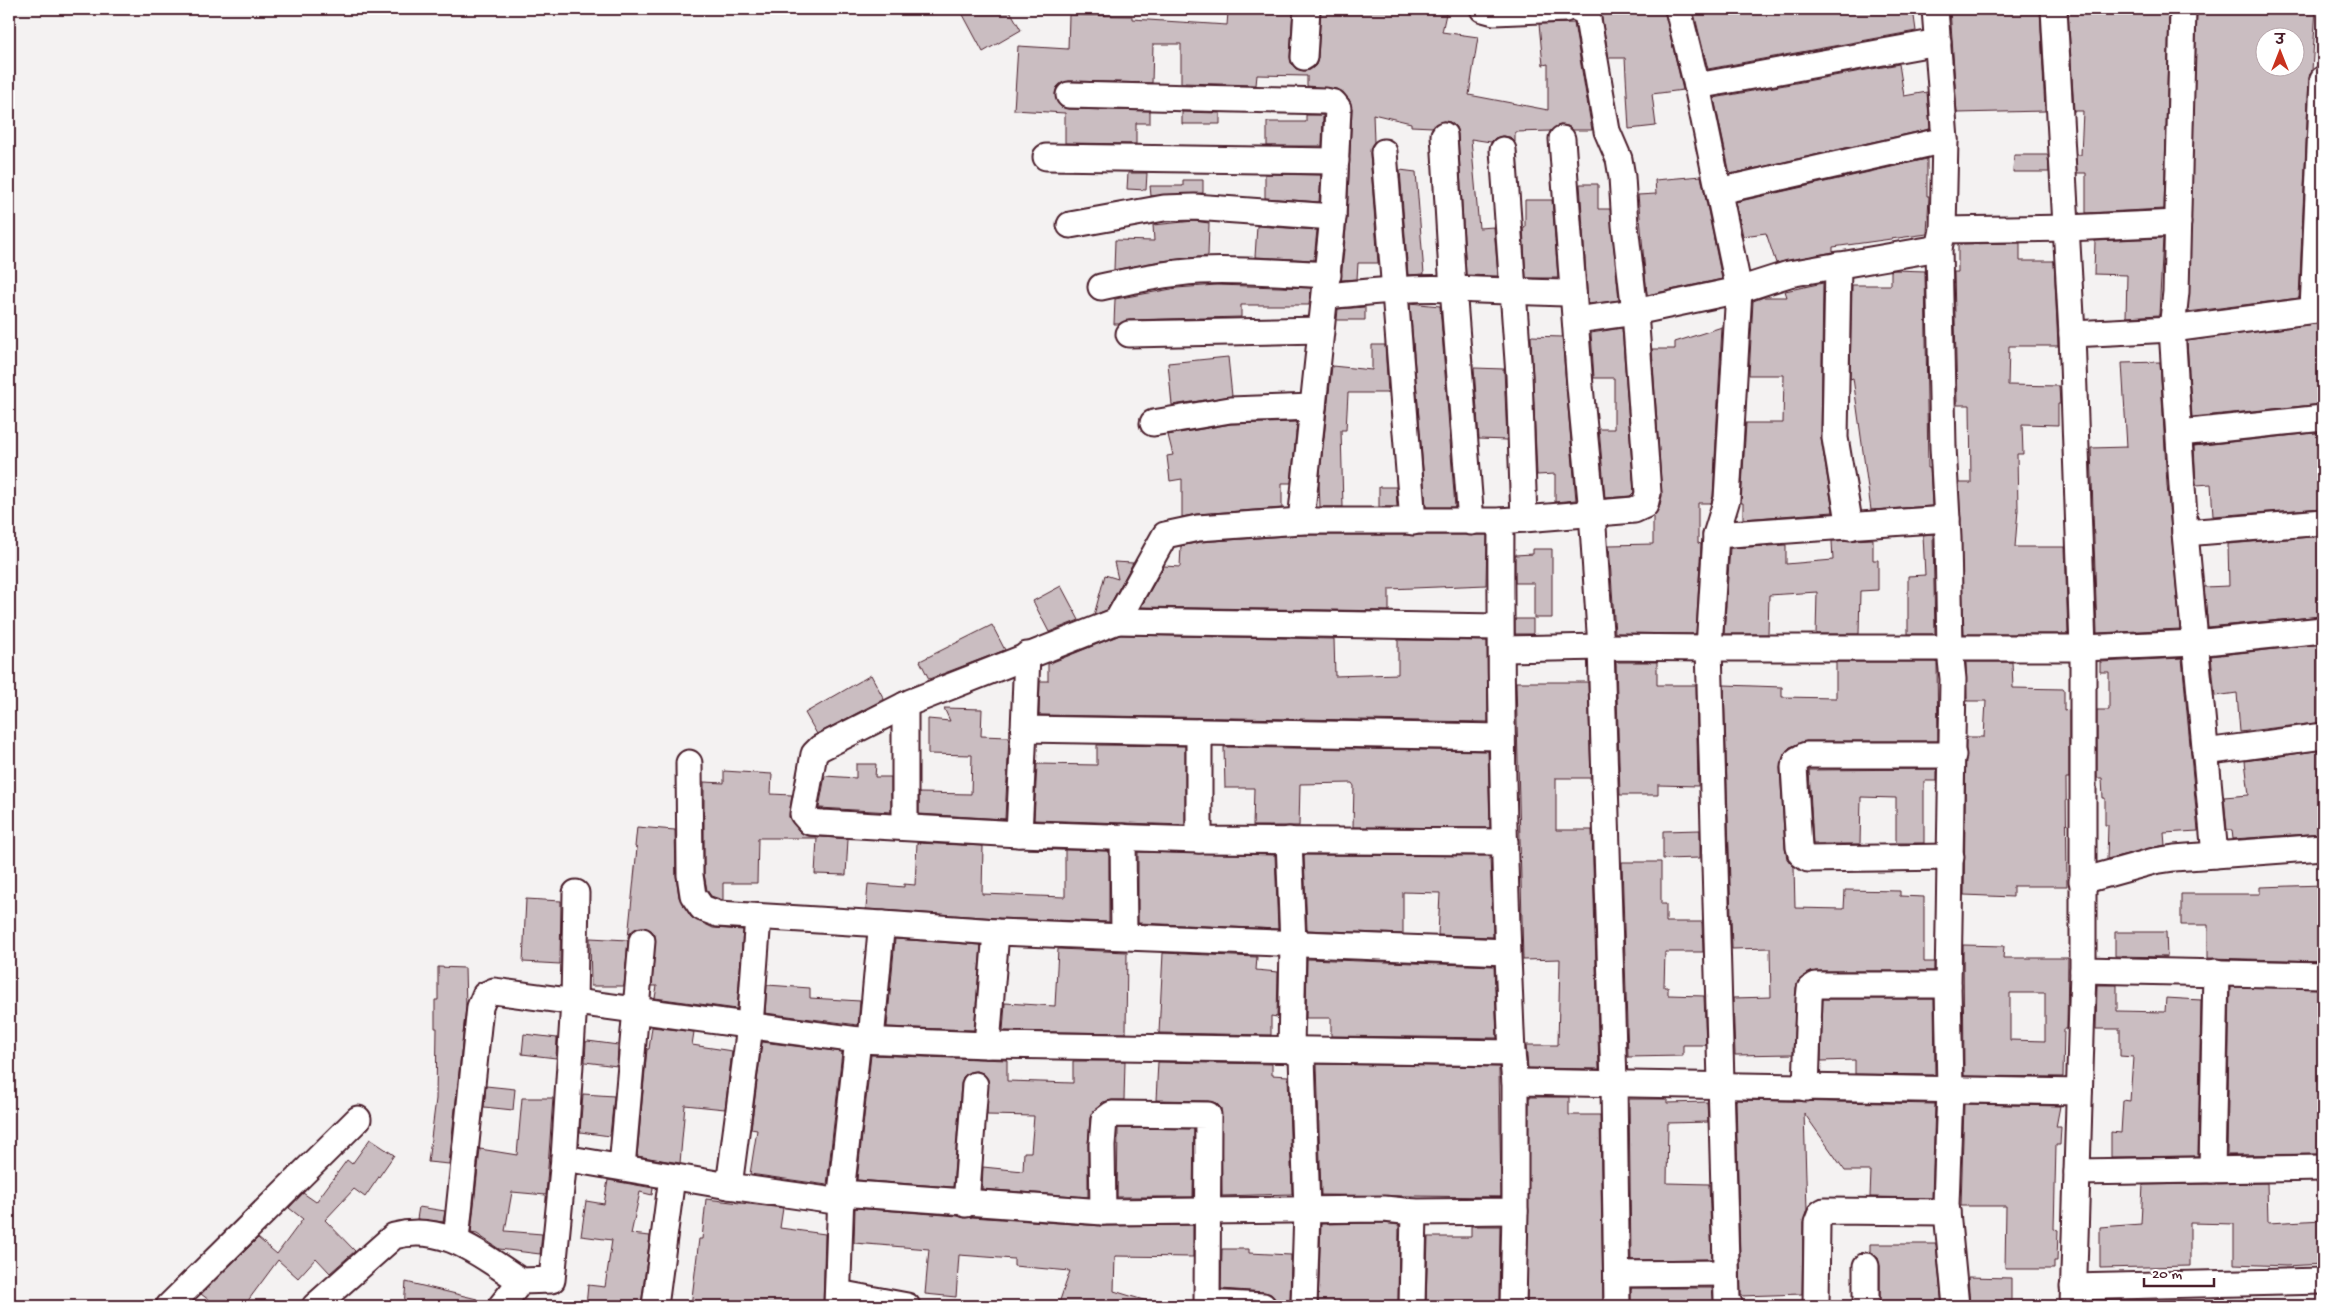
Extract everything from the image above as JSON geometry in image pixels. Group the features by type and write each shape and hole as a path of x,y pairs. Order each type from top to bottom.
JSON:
{"street":[{"path":"1304,57 1307,9"},
{"path":"1483,9 1494,12 1514,12 1564,9"},
{"path":"1117,621 1165,535 1198,528 1301,521 1471,522 1513,520 1634,510 1645,504 1635,312 1624,225 1620,165 1607,131 1587,13 1579,9"},
{"path":"1678,9 1697,86 1740,290 1727,499 1716,535 1709,648 1726,1273 1727,1299 1730,1306"},
{"path":"1935,9 1945,140 1941,239 1943,448 1947,519 1950,650 1953,679 1948,984 1950,1090 1946,1205 1956,1306"},
{"path":"2054,9 2072,334 2084,648 2083,970 2073,1297 2323,1281"},
{"path":"2184,9 2176,292 2172,329 2185,533 2215,855"},
{"path":"1697,86 1938,42"},
{"path":"2072,334 2172,329 2318,310 2323,79"},
{"path":"1069,95 1334,103 1338,108 1334,217 1327,286 1320,330 1301,521"},
{"path":"1444,135 1453,289 1471,522"},
{"path":"1562,139 1601,647 1614,1084 1617,1306"},
{"path":"1719,191 1945,140"},
{"path":"1503,150 1519,375 1513,520 1501,638 1507,952 1515,1082 1513,1306"},
{"path":"1384,152 1413,522"},
{"path":"1046,157 1336,160"},
{"path":"1070,225 1164,208 1194,207 1334,217"},
{"path":"1576,320 1635,312 1740,290 1789,274 1838,265 1941,239 2067,228 2178,223"},
{"path":"1838,265 1834,438 1850,527"},
{"path":"1101,287 1162,275 1233,270 1327,286 1394,290 1453,289 1514,293 1573,293"},
{"path":"1129,334 1320,330"},
{"path":"1153,423 1230,410 1312,407"},
{"path":"2180,433 2323,418"},
{"path":"1716,535 1947,519"},
{"path":"2185,533 2323,522"},
{"path":"1505,842 1199,840 1019,834 816,823 810,822 803,814 814,754 820,748 905,704 1117,621 1501,638 1601,647 1950,650 2084,648 2195,643 2323,630"},
{"path":"1019,834 1027,655"},
{"path":"905,704 905,827"},
{"path":"1024,729 1502,737"},
{"path":"1199,732 1199,840"},
{"path":"2205,752 2323,736"},
{"path":"1951,857 1808,859 1801,854 1799,847 1794,768 1797,760 1806,755 1953,755"},
{"path":"689,763 690,875 693,895 702,908 718,914 996,932 1507,952"},
{"path":"1123,837 1124,936"},
{"path":"1289,840 1293,944 1291,1050"},
{"path":"2082,881 2154,861 2323,847"},
{"path":"315,1306 394,1236 410,1232 431,1233 456,1240 510,1298 552,1280 564,1158 574,1002 576,893"},
{"path":"729,1186 750,1026 758,917"},
{"path":"884,924 881,930 842,1198 838,1300 907,1306"},
{"path":"987,1045 996,932"},
{"path":"622,1167 638,1011 642,941"},
{"path":"2083,970 2323,974"},
{"path":"2212,1170 2216,972"},
{"path":"1806,1088 1809,999 1810,989 1816,984 1948,984"},
{"path":"456,1240 480,1007 485,995 494,991 865,1040 987,1045 1512,1053"},
{"path":"1291,1050 1302,1056 1307,1210 1304,1306"},
{"path":"1515,1082 2079,1092"},
{"path":"966,1204 975,1085"},
{"path":"1103,1212 1102,1145 1104,1120 1112,1114 1208,1115 1207,1305 1263,1306"},
{"path":"169,1306 358,1119"},
{"path":"564,1158 729,1186 842,1198 1103,1212 1384,1209 1414,1212 1515,1211"},
{"path":"2077,1172 2323,1168"},
{"path":"655,1306 672,1177"},
{"path":"1816,1306 1816,1222 1820,1213 1824,1211 1947,1212"},
{"path":"1412,1306 1414,1212"},
{"path":"1866,1266 1866,1306"},
{"path":"1617,1274 1726,1273"}],"building":[{"path":"960,9 1009,9 1021,30 983,52"},
{"path":"1250,9 1293,9 1291,63 1296,69 1304,71 1310,70 1316,65 1318,58 1321,9 1447,9 1442,32 1478,37 1469,95 1548,110 1548,64 1543,65 1539,24 1574,23 1592,130 1573,130 1568,126 1560,125 1551,131 1515,132 1515,142 1510,137 1502,136 1495,138 1491,142 1471,139 1479,228 1494,227 1498,276 1466,275 1458,134 1456,127 1450,122 1443,121 1433,127 1411,126 1411,123 1373,114 1374,142 1370,153 1378,263 1358,263 1357,279 1341,280 1347,218 1352,109 1349,99 1338,89 1307,86 1307,76 1257,75 1256,85 1181,83 1181,44 1153,44 1152,83 1069,81 1057,87 1055,94 1057,102 1061,107 1068,109 1150,111 1150,123 1136,123 1136,144 1065,143 1065,113 1014,110 1018,46 1068,49 1069,15 1132,16 1132,19 1227,25 1228,12 1250,13"},
{"path":"1600,9 1664,9 1683,90 1652,94 1656,126 1629,129 1625,58 1609,58"},
{"path":"1693,9 1913,9 1916,31 1708,69"},
{"path":"1950,9 2040,9 2045,111 1957,113"},
{"path":"2068,9 2169,9 2164,209 2086,213 2086,173 2077,173 2076,155 2081,155 2083,111 2074,111"},
{"path":"2197,9 2316,9 2312,70 2309,78 2299,298 2188,312"},
{"path":"1899,64 1904,96 1927,92 1930,129 1730,174 1714,98"},
{"path":"1182,112 1220,113 1220,124 1182,124"},
{"path":"1306,115 1323,115 1322,146 1267,146 1267,122 1306,122"},
{"path":"2014,155 2048,155 2049,172 2013,172"},
{"path":"1927,159 1927,196 1929,196 1927,234 1833,247 1833,252 1776,263 1766,233 1743,236 1736,202"},
{"path":"1400,170 1416,172 1424,274 1408,275"},
{"path":"1128,173 1147,173 1146,190 1127,189"},
{"path":"1265,174 1321,175 1319,202 1265,198"},
{"path":"1701,176 1722,279 1647,295 1638,195 1656,194 1655,180"},
{"path":"1183,180 1203,180 1203,193 1151,196 1150,186 1183,186"},
{"path":"1580,184 1598,184 1598,209 1610,209 1619,300 1588,304"},
{"path":"1525,200 1552,200 1558,278 1526,278 1523,227 1525,227"},
{"path":"1194,221 1209,223 1208,256 1161,261 1114,270 1115,240 1154,241 1153,225"},
{"path":"1257,226 1317,230 1314,260 1255,257"},
{"path":"2163,238 2159,315 2126,317 2127,275 2094,274 2095,241"},
{"path":"2020,243 2020,261 2054,261 2058,346 2009,346 2008,385 2059,386 2060,404 2058,404 2058,425 2022,424 2023,454 2017,454 2018,510 2015,547 2065,547 2068,634 1964,634 1959,483 1971,483 1970,405 1957,405 1954,272 1958,272 1958,244"},
{"path":"1891,271 1925,271 1928,468 1930,468 1932,506 1871,510 1853,378 1850,379 1852,285 1891,285"},
{"path":"1823,283 1821,438 1833,512 1743,519 1743,503 1741,503 1746,423 1783,423 1784,375 1749,375 1753,301 1764,297 1787,297 1785,291"},
{"path":"1216,285 1311,288 1309,305 1241,305 1241,317 1129,320 1114,324 1115,299 1177,288"},
{"path":"1410,303 1440,306 1455,507 1426,507"},
{"path":"1365,307 1365,320 1337,320 1338,309"},
{"path":"2323,323 2323,404 2192,417 2187,341"},
{"path":"1722,327 1713,496 1711,503 1698,503 1698,543 1701,544 1696,634 1615,633 1609,545 1653,544 1653,516 1659,509 1662,496 1652,349 1675,349 1675,342"},
{"path":"1622,328 1634,492 1630,496 1605,498 1599,429 1614,429 1614,378 1594,378 1591,333"},
{"path":"1531,336 1562,337 1576,500 1555,502 1555,474 1537,475"},
{"path":"1372,345 1385,345 1388,393 1348,393 1346,430 1341,430 1343,507 1320,507 1319,483 1332,366 1372,370"},
{"path":"1228,357 1232,396 1172,405 1168,363"},
{"path":"2160,362 2167,485 2180,629 2097,633 2091,448 2127,447 2122,363"},
{"path":"1474,368 1504,369 1507,440 1479,439"},
{"path":"1297,422 1291,483 1282,483 1282,508 1197,514 1182,517 1182,479 1170,481 1167,456 1173,455 1168,435 1231,424"},
{"path":"2323,432 2323,508 2213,516 2211,484 2196,485 2194,446"},
{"path":"1379,487 1396,487 1397,507 1379,507"},
{"path":"1933,534 1935,634 1908,634 1908,576 1925,575 1923,535"},
{"path":"1301,535 1487,535 1486,585 1389,589 1389,611 1141,607 1164,566 1180,567 1181,546 1200,542"},
{"path":"2323,536 2323,616 2208,627 2204,587 2229,586 2228,544"},
{"path":"1873,539 1873,560 1878,560 1878,590 1860,591 1859,634 1816,634 1817,592 1769,595 1768,634 1724,634 1730,548 1786,545 1786,564 1833,560 1832,541"},
{"path":"1533,549 1552,549 1552,618 1534,618 1534,583 1515,583 1515,555 1533,554"},
{"path":"1114,562 1133,563 1107,610 1094,615 1105,575 1118,579"},
{"path":"1061,586 1079,620 1049,632 1033,601"},
{"path":"1515,619 1533,619 1533,634 1515,634"},
{"path":"992,625 1005,650 929,679 920,661"},
{"path":"1120,635 1334,639 1335,676 1398,674 1398,640 1487,641 1488,722 1039,715 1040,681 1048,681 1048,664"},
{"path":"2323,644 2323,722 2240,732 2237,693 2215,696 2211,656"},
{"path":"2182,658 2198,831 2164,833 2165,845 2107,859 2108,825 2105,825 2105,798 2103,798 2102,778 2097,778 2097,710 2109,710 2109,672 2100,672 2100,662"},
{"path":"1616,662 1657,662 1657,685 1696,685 1698,786 1658,785 1658,795 1620,795"},
{"path":"1836,662 1937,662 1938,741 1806,741 1790,747 1784,754 1780,768 1785,848 1787,859 1794,867 1795,908 1844,909 1845,890 1900,891 1900,896 1924,897 1924,962 1934,962 1934,971 1816,971 1809,973 1798,981 1796,988 1793,1054 1735,1055 1733,998 1771,997 1770,948 1732,949 1724,685 1782,687 1782,697 1836,698"},
{"path":"1966,662 2012,662 2013,688 2064,689 2064,711 2069,710 2069,778 2066,778 2067,886 2013,886 2013,897 1964,895 1966,737 1984,737 1986,701 1967,701"},
{"path":"871,675 884,699 817,734 805,713"},
{"path":"1516,682 1588,682 1591,778 1556,778 1556,830 1592,830 1599,1069 1528,1068 1526,1045 1558,1045 1560,959 1523,960"},
{"path":"944,708 982,709 981,736 1009,737 1005,819 919,814 919,793 971,794 972,755 928,754 928,719 950,721"},
{"path":"1097,745 1185,746 1185,825 1034,820 1037,764 1097,765"},
{"path":"1224,747 1488,751 1490,828 1353,827 1354,786 1352,783 1300,784 1299,826 1253,826 1254,788 1225,788"},
{"path":"2323,750 2323,833 2233,839 2232,830 2227,830 2224,797 2249,795 2245,761"},
{"path":"856,764 876,764 875,777 891,777 891,812 819,808 825,776 856,778"},
{"path":"1937,769 1937,781 1924,781 1924,843 1896,843 1896,798 1861,797 1860,844 1813,844 1809,770"},
{"path":"724,771 772,774 771,794 792,795 789,817 799,831 809,836 848,839 846,875 815,874 817,838 758,838 757,883 723,883 723,900 711,896 707,890 704,874 704,782 724,783"},
{"path":"637,827 675,830 676,875 679,897 691,917 713,928 743,930 737,1009 655,998 657,986 652,986 655,935 651,930 643,927 636,928 628,938 637,848 635,847"},
{"path":"1700,830 1700,858 1663,859 1663,831"},
{"path":"917,843 983,846 982,894 1065,897 1065,850 1027,849 1109,851 1109,922 997,918 866,909 868,884 904,887 904,884 915,885"},
{"path":"1138,852 1275,855 1278,929 1138,923"},
{"path":"1304,855 1490,856 1493,937 1438,935 1440,893 1403,892 1403,934 1307,930"},
{"path":"1622,862 1661,862 1661,904 1666,904 1666,922 1702,922 1703,952 1665,952 1664,987 1668,987 1668,995 1704,996 1706,1045 1683,1045 1683,1056 1628,1057"},
{"path":"2323,885 2323,961 2208,958 2208,925 2181,925 2181,894 2260,894 2260,887"},
{"path":"526,899 561,901 560,964 523,962"},
{"path":"2115,932 2166,932 2167,957 2115,956"},
{"path":"590,938 628,940 624,986 591,986"},
{"path":"895,939 981,945 974,1030 887,1027"},
{"path":"1963,945 2004,946 2003,958 2068,958 2067,1029 2064,1029 2063,1077 1964,1076","holes":["2010,993 2045,993 2045,1041 2010,1040"]},
{"path":"1058,949 1127,952 1126,1033 1003,1031 1005,1003 1055,1006"},
{"path":"1163,953 1257,957 1256,970 1278,972 1277,1017 1271,1016 1271,1035 1159,1033"},
{"path":"1307,959 1494,966 1497,1038 1331,1036 1331,1018 1306,1018"},
{"path":"438,967 465,968 466,1007 449,1164 428,1162 436,1099 437,1028 435,1028 435,1000 438,1000"},
{"path":"767,985 810,988 810,998 860,1001 858,1025 765,1013"},
{"path":"2097,985 2117,985 2117,1011 2165,1012 2166,998 2201,1000 2198,1156 2111,1157 2111,1132 2121,1133 2123,1100 2130,1101 2133,1057 2120,1056 2120,1029 2096,1029"},
{"path":"2230,987 2323,989 2323,1090 2321,1090 2319,1141 2323,1141 2323,1154 2227,1155"},
{"path":"1823,999 1934,999 1935,1075 1855,1074 1855,1060 1821,1061"},
{"path":"652,1027 694,1032 692,1045 732,1051 725,1109 685,1105 680,1163 637,1156 647,1049 649,1049"},
{"path":"524,1034 557,1038 556,1058 522,1054"},
{"path":"586,1042 618,1045 617,1066 585,1062"},
{"path":"762,1042 842,1052 827,1185 750,1174 757,1130 751,1129"},
{"path":"871,1055 1007,1060 1007,1081 1073,1083 1073,1061 1125,1061 1124,1100 1103,1102 1092,1113 1090,1118 1088,1197 982,1189 983,1167 1023,1171 1024,1152 1031,1152 1034,1116 987,1115 988,1079 983,1073 976,1071 969,1072 963,1077 961,1084 953,1187 857,1180"},
{"path":"1158,1062 1272,1064 1272,1075 1288,1076 1292,1194 1222,1196 1221,1108 1216,1103 1208,1101 1156,1100"},
{"path":"1317,1064 1499,1067 1501,1197 1321,1195"},
{"path":"486,1086 515,1089 513,1110 484,1107"},
{"path":"583,1094 614,1096 610,1136 580,1132"},
{"path":"1529,1097 1569,1097 1569,1115 1600,1115 1603,1306 1527,1306"},
{"path":"522,1098 553,1098 546,1195 512,1192 505,1231 542,1234 540,1254 499,1249 477,1234 471,1233 480,1149 517,1155"},
{"path":"1629,1099 1667,1099 1667,1103 1707,1102 1708,1122 1668,1123 1667,1183 1709,1184 1712,1259 1631,1260"},
{"path":"1736,1100 1935,1104 1932,1198 1870,1197 1871,1171 1845,1171 1804,1113 1807,1210 1803,1223 1802,1294 1741,1296"},
{"path":"1964,1104 2060,1106 2056,1127 2061,1127 2060,1145 2056,1145 2054,1229 2058,1230 2057,1261 2054,1261 2054,1269 2005,1269 2006,1206 1961,1206"},
{"path":"1118,1128 1194,1129 1193,1197 1117,1197"},
{"path":"370,1139 394,1155 365,1197 354,1189 325,1220 355,1251 330,1273 316,1258 298,1278 278,1260 244,1306 217,1306 201,1294 258,1238 277,1254 303,1219 289,1208 303,1193 316,1202 347,1160 352,1164"},
{"path":"608,1180 653,1188 652,1195 640,1192 631,1234 650,1236 641,1306 586,1306 588,1285 605,1287 612,1240 581,1236 586,1201 604,1204"},
{"path":"2267,1183 2268,1223 2323,1220 2323,1264 2286,1266 2234,1264 2234,1224 2190,1223 2190,1266 2100,1268 2100,1227 2141,1224 2143,1185"},
{"path":"706,1199 783,1208 780,1228 825,1234 823,1306 691,1306 699,1239 702,1239"},
{"path":"419,1207 445,1211 443,1222 417,1219"},
{"path":"855,1208 965,1218 1102,1226 1193,1225 1193,1257 1115,1256 1114,1291 1150,1302 1150,1306 1058,1306 1070,1271 1014,1266 1014,1259 959,1255 956,1297 925,1294 929,1249 854,1243"},
{"path":"1383,1223 1399,1225 1398,1306 1318,1306 1321,1224"},
{"path":"1471,1226 1500,1226 1499,1305 1426,1304 1428,1237 1471,1237"},
{"path":"1870,1244 1936,1244 1942,1306 1880,1306 1880,1266 1878,1258 1870,1253"},
{"path":"1222,1249 1249,1249 1249,1253 1291,1255 1290,1304 1277,1304 1271,1294 1264,1292 1221,1289"},
{"path":"1968,1277 2011,1278 2011,1306 1970,1306"},
{"path":"406,1282 477,1299 476,1306 404,1306"},
{"path":"1631,1288 1712,1288 1714,1306 1631,1306"}]}
